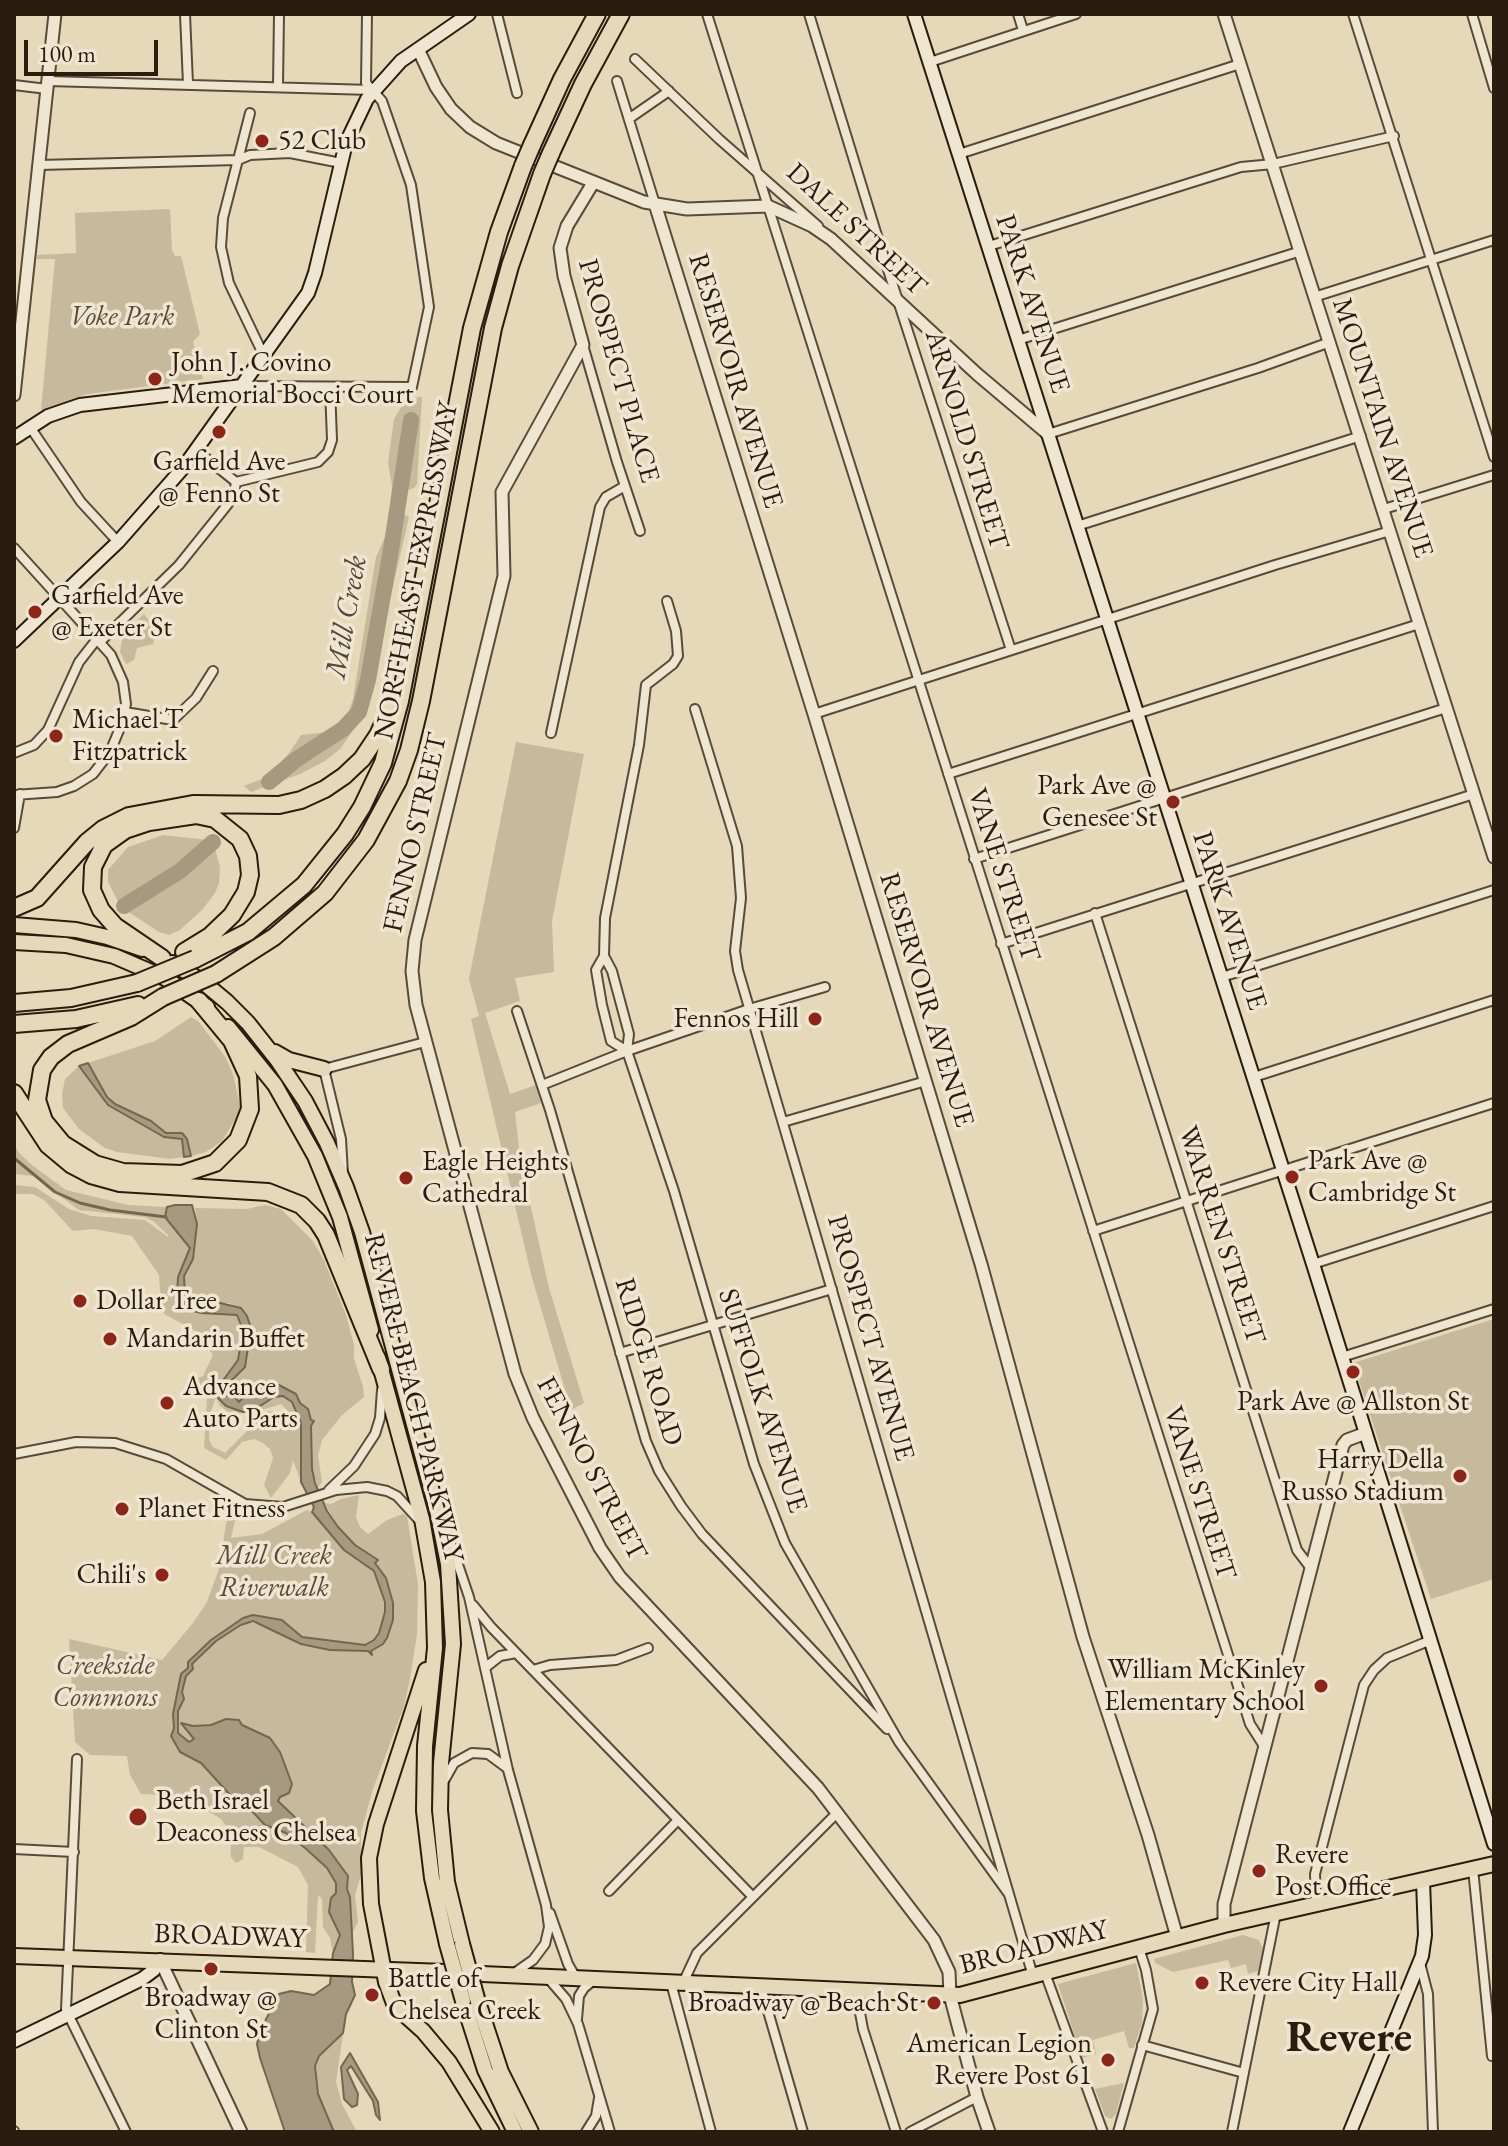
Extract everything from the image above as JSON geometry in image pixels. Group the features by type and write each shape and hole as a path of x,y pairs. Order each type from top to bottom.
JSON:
{"highway":[{"name":"NORTHEAST EXPRESSWAY","path":"14,1003 71,998 137,983 190,956 241,936 304,885 335,848 362,807 383,763 393,732 472,328 492,253 532,145 562,79 597,14"},
{"name":"NORTHEAST EXPRESSWAY","path":"14,1024 92,1016 163,997 216,974 274,937 325,893 366,840 398,781 420,709 493,328 513,256 551,153 583,84 621,14"},
{"path":"14,908 30,903 43,894 87,842 103,829 129,816 193,804 279,805 310,797 333,785 357,765 373,743 406,674"},
{"path":"162,958 115,926 101,910 92,890 93,867 104,845 125,830 149,822 196,815 215,819 233,831 244,847 250,875 246,892 232,915 190,956"},
{"path":"163,997 131,1017 68,1044 51,1057 42,1070 37,1100 44,1121 63,1144 95,1164 123,1172 182,1174 215,1163 238,1140 250,1109 248,1076 232,1041 199,1001"},
{"path":"14,1093 48,1145 72,1165 91,1175 120,1183 268,1192 301,1205 326,1235 381,1369"}],"main road":[{"path":"14,641 118,542 163,494 296,313 312,284 353,124 373,90 397,65 469,14"},
{"name":"PARK AVENUE","path":"914,14 1254,1077 1494,1844"},
{"path":"14,438 64,410 92,402 242,386"},
{"name":"REVERE BEACH PARKWAY","path":"14,925 58,927 91,933 162,958 216,992 268,1047 305,1101 343,1179 362,1232 446,1548 452,1612 452,1659 440,1803 454,1944"},
{"name":"REVERE BEACH PARKWAY","path":"14,942 66,945 107,954 154,973 199,1001 235,1034 266,1072 315,1156 345,1233 426,1534 434,1590 435,1631 425,1746 424,1811 433,1887 471,2001 485,2070 515,2132"},
{"path":"268,1047 289,1060 324,1069"},
{"path":"435,1631 422,1687 378,1817 370,1851 370,1898 384,1969 397,2008 423,2031 449,2062 492,2132"},
{"name":"BROADWAY","path":"482,1974 950,1995 968,1993 1224,1925 1494,1864"},
{"path":"1350,2132 1420,1962 1425,1935 1423,1881"},
{"name":"BROADWAY","path":"14,1956 445,1972"},
{"path":"14,2041 142,1979 154,1970 160,1960"},
{"name":"REVERE BEACH PARKWAY","path":"471,2001 531,2132"}],"street":[{"path":"14,395 55,14"},
{"path":"185,14 188,84"},
{"path":"278,86 279,14"},
{"path":"242,386 412,387 429,307 412,191 382,101 366,78 367,14"},
{"path":"497,14 517,93"},
{"name":"VANE STREET","path":"707,14 1250,1724 1264,1746"},
{"name":"ARNOLD STREET","path":"809,14 1011,650"},
{"path":"1018,14 1023,30"},
{"path":"930,62 1076,14"},
{"name":"MOUNTAIN AVENUE","path":"1224,14 1494,857"},
{"path":"1353,14 1494,457"},
{"path":"1472,14 1494,88"},
{"path":"418,49 442,98 470,127 492,141 593,183 655,204 687,209 768,206 798,218 831,239"},
{"name":"DALE STREET","path":"635,59 977,374 1048,434"},
{"path":"959,154 1240,64"},
{"name":"RESERVOIR AVENUE","path":"617,81 926,1081 981,1264 1083,1637 1148,1835 1177,1937"},
{"path":"14,85 188,84 373,90"},
{"path":"630,118 669,91"},
{"path":"250,113 220,233 229,283 264,356"},
{"path":"989,246 1241,167 1273,164 1394,136"},
{"path":"39,165 238,160 250,155 290,153 341,163"},
{"name":"PROSPECT PLACE","path":"593,183 565,229 560,248 564,276 583,345 640,531"},
{"path":"1314,297 1494,240"},
{"path":"1018,340 1301,251"},
{"path":"1048,434 1330,342"},
{"name":"FENNO STREET","path":"583,345 504,486 501,498 506,557 503,581 413,948 413,991 517,1379 533,1418 600,1548 638,1598 838,1812 934,1940 949,1972 950,1995 989,2132"},
{"path":"236,482 318,462 326,455 332,443 330,387"},
{"path":"30,427 81,502 118,542"},
{"path":"1077,526 1361,436"},
{"path":"196,450 236,482"},
{"path":"1384,509 1494,475"},
{"path":"14,753 34,745 48,730 77,666 179,565 228,504 236,482"},
{"path":"551,733 599,511 606,497 625,486"},
{"path":"814,714 1390,531"},
{"path":"14,548 99,641 119,671 126,696 125,712 108,756 93,774 57,792 17,794 14,828"},
{"name":"SUFFOLK AVENUE","path":"627,1051 611,1041 596,970 604,956 605,918 639,745 646,685 673,664 678,656 676,631 667,601"},
{"path":"948,774 1419,624"},
{"path":"125,712 173,720 207,684 213,671"},
{"path":"974,859 1446,708"},
{"name":"PROSPECT AVENUE","path":"695,709 737,846 741,898 735,951 749,1009 1013,1900 1039,1974 1103,2132"},
{"path":"1001,944 1474,794"},
{"path":"1222,977 1494,890"},
{"name":"WARREN STREET","path":"1095,913 1297,1550 1310,1567"},
{"name":"SUFFOLK AVENUE","path":"604,956 612,971 629,1034 627,1051 674,1191 754,1464 785,1543 899,1742 1013,1900"},
{"path":"542,1085 627,1051 749,1009 825,987"},
{"path":"1254,1077 1494,1000"},
{"name":"RIDGE ROAD","path":"517,1011 542,1085 646,1441 659,1471 681,1506 732,1567 899,1742"},
{"path":"343,1179 341,1139 324,1069 425,1042"},
{"path":"783,1122 926,1081"},
{"path":"1093,1231 1494,1103"},
{"path":"1313,1264 1494,1206"},
{"path":"620,1353 832,1289"},
{"path":"1342,1357 1494,1309"},
{"path":"325,1493 354,1466 375,1434 382,1406 381,1369"},
{"path":"1224,1925 1224,1904 1343,1445 1349,1439 1366,1433"},
{"path":"14,1454 71,1442 115,1443 166,1459 245,1504 283,1507 325,1493 359,1487 387,1491 408,1506 426,1534"},
{"name":"REVERE BEACH PARKWAY","path":"429,1478 469,1597 508,1770 546,1905 576,1978"},
{"path":"469,1597 491,1627 753,1897"},
{"path":"1316,1904 1315,1876 1364,1685 1387,1658 1431,1640"},
{"path":"533,1670 550,1665 616,1660 648,1648"},
{"path":"486,1667 502,1654 516,1653"},
{"name":"REVERE BEACH PARKWAY","path":"440,1803 449,1770 461,1757 472,1753 488,1754 508,1770"},
{"path":"77,1759 67,1958 68,2015 126,2132"},
{"path":"711,2132 677,1983 697,1953 838,1812"},
{"path":"609,1891 678,1820"},
{"path":"14,1849 74,1852"},
{"path":"1473,1869 1492,2056"},
{"name":"REVERE BEACH PARKWAY","path":"511,1975 533,1960 545,1944 549,1927 546,1905"},
{"path":"1232,2132 1276,1913"},
{"path":"1118,2132 1153,2009 1139,1948"},
{"path":"160,1960 241,2132"},
{"path":"1420,1962 1428,1994 1433,2132"},
{"path":"546,1977 564,1996 578,2024 610,2132"},
{"path":"578,2024 579,1996 595,1979"},
{"path":"761,1987 803,2132"},
{"path":"856,1991 863,2029 896,2132"},
{"path":"1142,2045 1244,2073"},
{"path":"586,2132 596,2116 599,2093"},
{"path":"910,2132 977,2097"},
{"name":"REVERE BEACH PARKWAY","path":"521,2115 538,2132"}],"green space":[{"name":"Voke Park","path":"170,209 172,250 175,256 181,256 200,334 193,342 203,379 87,394 41,410 55,259 37,259 37,255 76,253 75,213"},
{"path":"422,397 417,484 400,493 397,499 400,512 409,517 367,699 357,725 340,749 325,761 251,792 244,786 267,777 301,735 328,732 348,713 353,699 376,557 385,537 390,506 392,485 388,463 394,419 405,401"},
{"path":"144,614 157,631 153,644 137,648 134,660 126,664 120,652 123,634"},
{"path":"516,742 584,754 552,921 554,972 515,978 520,1001 485,1013 510,1094 536,1085 541,1103 515,1112 520,1158 549,1288 584,1403 571,1410 532,1278 471,1019 479,1016 469,979"},
{"path":"163,835 208,840 215,849 220,867 215,893 202,910 180,930 169,935 159,932 121,907 108,882 108,870 128,847"},
{"path":"191,1017 199,1022 226,1058 241,1110 222,1141 206,1152 191,1156 187,1139 166,1133 151,1121 107,1097 88,1063 155,1041"},
{"path":"79,1066 108,1105 164,1137 182,1139 184,1157 170,1159 117,1152 105,1148 79,1129 63,1108 62,1094 65,1079"},
{"name":"Mill Creek Riverwalk","path":"14,1144 32,1165 66,1190 128,1205 167,1207 167,1221 190,1247 185,1263 183,1304 237,1315 244,1330 238,1360 224,1379 226,1406 283,1396 288,1398 299,1413 301,1423 301,1482 293,1460 290,1473 271,1498 264,1485 273,1458 270,1449 254,1439 242,1442 226,1460 204,1448 207,1398 196,1379 203,1376 213,1355 198,1332 164,1314 159,1275 132,1236 94,1229 73,1231 44,1200 33,1194 14,1194 14,1185 35,1187 69,1209 91,1216 145,1220 168,1235 144,1217 79,1210 33,1176 14,1174","holes":["216,1397 220,1406 231,1414 256,1412 281,1404 289,1412 291,1425 279,1412 267,1411 225,1453 213,1447 209,1440 210,1414"]},
{"path":"265,1205 281,1209 312,1240 324,1260 346,1315 354,1345 354,1359 363,1386 364,1397 342,1415 322,1440 318,1455 322,1482 318,1487 312,1469 311,1420 308,1409 300,1403 296,1394 283,1388 260,1386 251,1388 240,1402 236,1397 227,1396 231,1381 241,1372 251,1342 247,1316 241,1308 229,1303 194,1304 185,1294 184,1276 195,1248 195,1208 247,1209"},
{"path":"1494,1319 1494,1579 1431,1599 1353,1363"},
{"path":"359,1495 356,1517 360,1527 368,1534 387,1520 403,1514 407,1516 418,1584 417,1634 404,1706 372,1792 361,1833 361,1875 355,1895 358,1922 352,1934 347,1889 349,1879 339,1862 293,1816 180,1742 177,1731 178,1711 184,1699 182,1688 186,1676 193,1669 192,1664 216,1641 249,1622 265,1626 304,1645 360,1652 378,1647 393,1620 388,1585 375,1563 377,1559 358,1548 340,1531 325,1503"},
{"name":"Creekside Commons","path":"231,1509 237,1512 231,1538 262,1534 307,1510 312,1512 344,1550 374,1571 385,1602 379,1633 374,1641 365,1645 302,1637 286,1622 253,1615 239,1620 188,1662 188,1669 181,1674 173,1714 171,1736 176,1747 193,1757 281,1828 328,1870 337,1886 340,1935 333,1953 330,1938 323,1927 322,1899 318,1895 315,1953 306,1952 308,1885 298,1867 259,1847 244,1847 243,1859 236,1863 231,1857 230,1831 221,1819 203,1808 179,1805 169,1795 141,1794 130,1775 127,1756 90,1755 75,1742 69,1639 162,1660 207,1602 220,1566"},
{"path":"1243,1935 1259,1940 1263,1949 1258,1971 1248,1974 1246,1964 1231,1968 1228,1960 1173,1972 1155,1963 1154,1959"},
{"path":"1136,1963 1143,1999 1142,2023 1134,2048 1129,2048 1124,2031 1093,2040 1096,2054 1082,2058 1058,1984"},
{"path":"353,2003 346,2014 336,2082 342,2104 357,2132 310,2132 294,2062"},
{"path":"1124,2083 1116,2114 1111,2119 1105,2116 1095,2089"}],"shaded area":[{"path":"88,1063 107,1097 151,1121 166,1133 182,1133 187,1139 191,1156 184,1157 182,1139 164,1137 108,1105 79,1066"},
{"path":"192,1205 197,1224 193,1259 184,1276 188,1300 200,1306 216,1302 241,1308 251,1328 245,1367 231,1381 227,1396 234,1396 239,1402 251,1388 263,1384 279,1385 296,1394 314,1421 311,1426 312,1469 327,1511 355,1545 378,1560 375,1563 386,1578 393,1603 393,1620 387,1638 371,1651 372,1655 368,1651 330,1650 301,1644 253,1621 241,1625 216,1641 192,1664 178,1711 178,1733 189,1742 194,1739 181,1723 211,1725 226,1719 239,1720 242,1725 270,1738 280,1752 292,1784 289,1793 278,1801 329,1850 348,1876 355,1995 346,2014 343,2033 319,2056 315,2066 318,2094 334,2132 285,2132 257,2044 260,2031 279,1994 291,1991 314,1995 330,1984 333,1953 340,1935 329,1912 336,1883 327,1868 305,1848 286,1833 265,1825 250,1809 231,1796 201,1763 180,1752 171,1736 173,1714 181,1674 188,1668 188,1662 211,1640 243,1618 253,1615 282,1620 302,1637 365,1645 379,1633 385,1602 374,1571 344,1550 312,1512 314,1507 301,1482 301,1423 292,1402 283,1396 274,1397 254,1410 243,1412 226,1406 218,1398 224,1379 238,1360 243,1330 237,1315 201,1313 182,1308 177,1296 178,1277 190,1248 165,1217 167,1207"},
{"path":"350,2053 378,2102 380,2120 373,2101 351,2066 347,2070 358,2094 357,2105 352,2107 344,2099 341,2067"}],"waterway":[{"name":"Mill Creek","path":"269,782 343,729 359,712 368,680 411,420"},
{"name":"Mill Creek","path":"124,906 180,871 213,842"},
{"path":"14,1158 55,1192 80,1203 166,1217"}],"place":[{"name":"52 Club","path":"262,141"},
{"name":"John J. Covino Memorial Bocci Court","path":"155,379"},
{"name":"Garfield Ave @ Fenno St","path":"219,432"},
{"name":"Garfield Ave @ Exeter St","path":"35,612"},
{"name":"Michael T Fitzpatrick","path":"56,736"},
{"name":"Park Ave @ Genesee St","path":"1173,802"},
{"name":"Fennos Hill","path":"815,1019"},
{"name":"Park Ave @ Cambridge St","path":"1292,1177"},
{"name":"Eagle Heights Cathedral","path":"406,1178"},
{"name":"Dollar Tree","path":"80,1301"},
{"name":"Mandarin Buffet","path":"110,1339"},
{"name":"Park Ave @ Allston St","path":"1353,1372"},
{"name":"Advance Auto Parts","path":"167,1403"},
{"name":"Harry Della Russo Stadium","path":"1460,1476"},
{"name":"Planet Fitness","path":"122,1509"},
{"name":"Chili's","path":"162,1575"},
{"name":"William McKinley Elementary School","path":"1321,1686"},
{"name":"Beth Israel Deaconess Chelsea","path":"138,1817"},
{"name":"Revere Post Office","path":"1259,1871"},
{"name":"Broadway @ Clinton St","path":"211,1969"},
{"name":"Revere City Hall","path":"1202,1983"},
{"name":"Battle of Chelsea Creek","path":"372,1995"},
{"name":"Broadway @ Beach St","path":"934,2003"},
{"name":"American Legion Revere Post 61","path":"1108,2060"}],"district":[{"name":"Revere","path":"1349,2039"}]}
